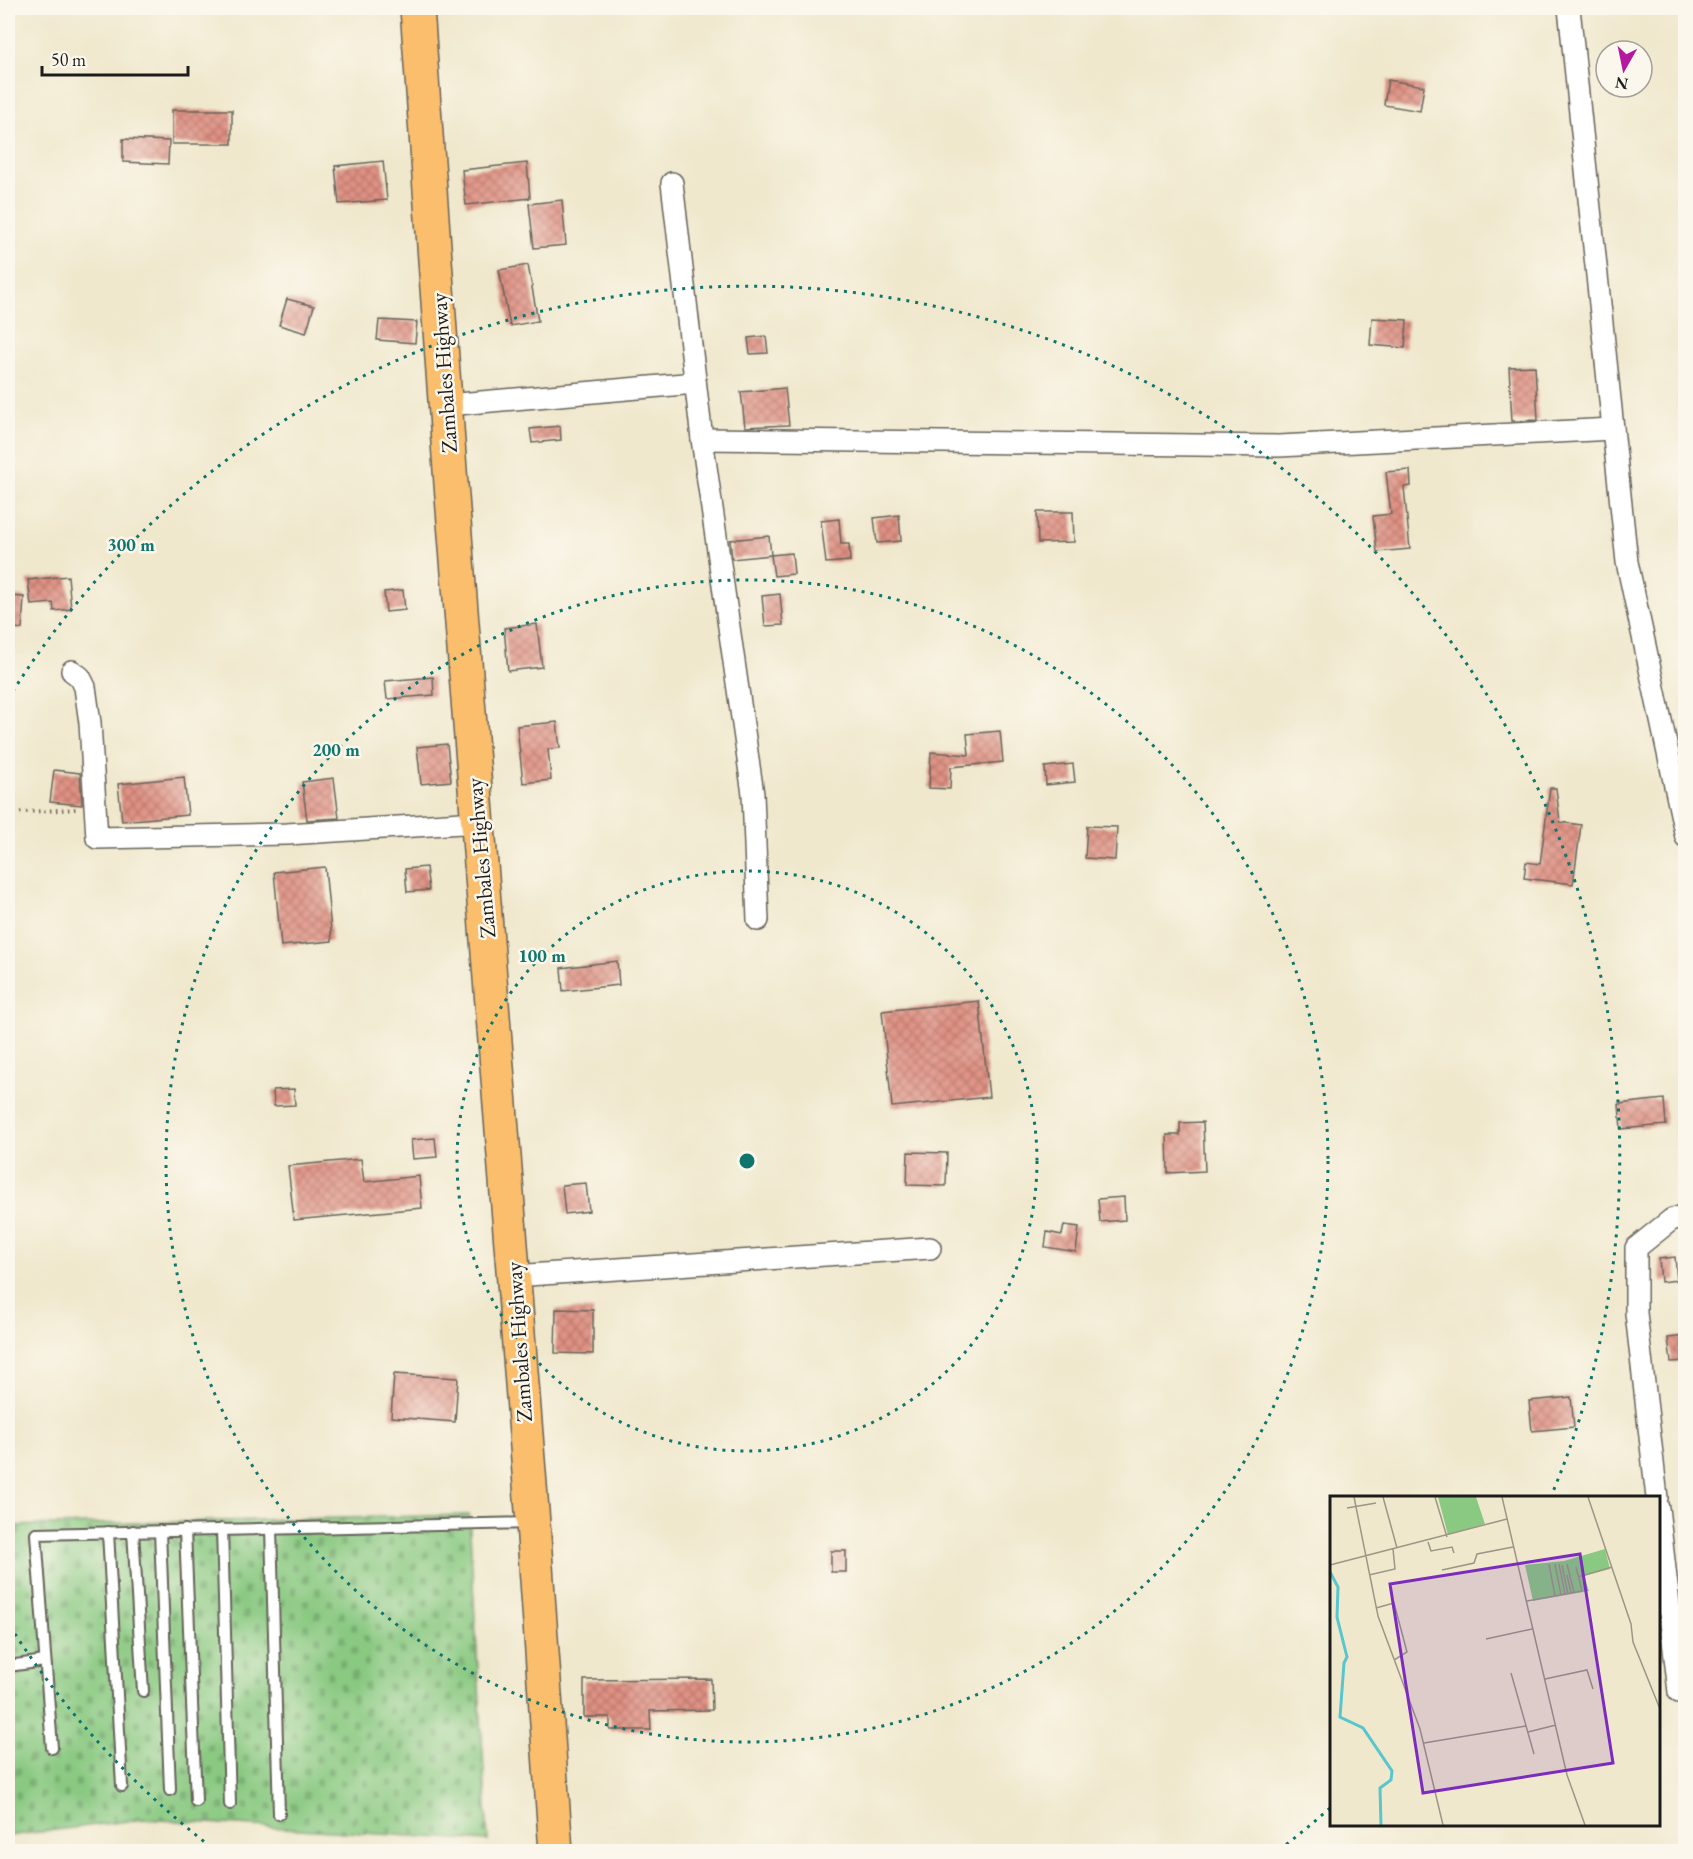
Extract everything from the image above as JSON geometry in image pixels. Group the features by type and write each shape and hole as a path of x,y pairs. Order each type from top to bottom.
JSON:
{"main road":[{"name":"Zambales Highway","path":"417,8 556,1851"}],"street":[{"path":"1569,8 1627,562 1686,837"},
{"path":"672,183 702,439 753,794 758,920"},
{"path":"447,405 696,383"},
{"path":"702,439 1279,446 1613,429"},
{"path":"72,671 80,677 85,687 90,723 97,838 287,834 478,822"},
{"path":"1657,1496 1636,1313 1636,1248 1671,1220 1686,1215"},
{"path":"513,1276 930,1248"},
{"path":"1660,1517 1679,1692 1686,1691"}],"lane":[{"path":"52,1748 36,1534 533,1523"},
{"path":"271,1528 279,1814"},
{"path":"222,1529 230,1804"},
{"path":"185,1530 196,1801"},
{"path":"160,1531 170,1790"},
{"path":"108,1532 122,1786"},
{"path":"133,1532 142,1691"},
{"path":"8,1666 45,1661"}],"path":[{"path":"8,813 95,808"}],"green space":[{"path":"469,1515 488,1841 144,1819 8,1836 8,1526"}],"building":[{"path":"1388,80 1424,86 1420,111 1384,105"},
{"path":"172,110 232,110 232,144 172,144"},
{"path":"123,139 169,141 168,164 123,162"},
{"path":"383,161 387,200 339,204 335,166"},
{"path":"527,163 530,198 466,205 462,170"},
{"path":"562,200 566,245 534,248 529,204"},
{"path":"528,265 538,321 510,326 499,270"},
{"path":"287,299 314,306 306,333 279,325"},
{"path":"1372,318 1407,320 1405,348 1370,345"},
{"path":"379,320 417,322 415,343 377,340"},
{"path":"766,336 768,353 750,354 748,338"},
{"path":"1535,366 1538,420 1512,421 1509,367"},
{"path":"785,388 789,425 745,427 741,392"},
{"path":"560,426 561,440 532,443 530,429"},
{"path":"1410,470 1411,486 1404,487 1410,549 1377,552 1373,516 1391,514 1386,472"},
{"path":"1037,512 1073,512 1074,542 1038,543"},
{"path":"899,515 901,541 877,543 874,518"},
{"path":"839,519 841,544 849,544 850,561 826,563 821,521"},
{"path":"769,536 771,555 732,559 730,540"},
{"path":"792,553 794,574 774,576 771,555"},
{"path":"68,576 71,609 54,611 53,603 31,605 28,580"},
{"path":"403,590 405,610 386,612 384,592"},
{"path":"780,594 783,625 765,626 762,596"},
{"path":"8,596 24,597 22,629 8,627"},
{"path":"537,624 542,667 508,671 504,628"},
{"path":"433,677 434,695 387,699 385,681"},
{"path":"557,722 560,748 548,749 551,780 523,783 517,726"},
{"path":"1000,731 1003,762 951,767 950,789 929,788 931,752 969,755 967,734"},
{"path":"447,744 451,781 421,784 417,747"},
{"path":"1073,764 1075,782 1046,785 1045,767"},
{"path":"54,770 80,773 82,805 50,802"},
{"path":"184,777 188,815 122,821 118,784"},
{"path":"334,778 339,818 307,820 302,782"},
{"path":"1550,788 1556,788 1560,822 1581,825 1573,884 1524,878 1526,862 1540,864"},
{"path":"1087,826 1117,827 1115,860 1085,858"},
{"path":"325,867 332,941 281,946 274,872"},
{"path":"426,867 429,890 407,892 405,869"},
{"path":"617,961 619,985 563,991 561,968"},
{"path":"979,1001 989,1097 892,1107 882,1011"},
{"path":"294,1089 295,1105 274,1106 273,1090"},
{"path":"1664,1099 1666,1125 1621,1129 1619,1104"},
{"path":"1203,1122 1205,1171 1168,1173 1167,1135 1180,1135 1180,1123"},
{"path":"435,1138 437,1157 413,1159 411,1140"},
{"path":"908,1152 947,1153 946,1186 907,1185"},
{"path":"361,1159 364,1182 419,1176 422,1208 294,1220 288,1166"},
{"path":"586,1183 589,1211 565,1214 562,1185"},
{"path":"1124,1197 1125,1220 1100,1222 1098,1199"},
{"path":"1064,1225 1079,1227 1076,1252 1045,1247 1047,1232 1062,1235"},
{"path":"1675,1257 1677,1280 1661,1282 1659,1259"},
{"path":"556,1309 593,1310 593,1354 555,1353"},
{"path":"1686,1336 1686,1361 1671,1362 1668,1338"},
{"path":"394,1374 458,1378 455,1422 391,1417"},
{"path":"1571,1397 1574,1427 1532,1431 1529,1401"},
{"path":"831,1551 846,1551 846,1572 831,1572"},
{"path":"711,1679 712,1710 650,1711 651,1730 610,1730 610,1717 584,1717 584,1680"}]}
